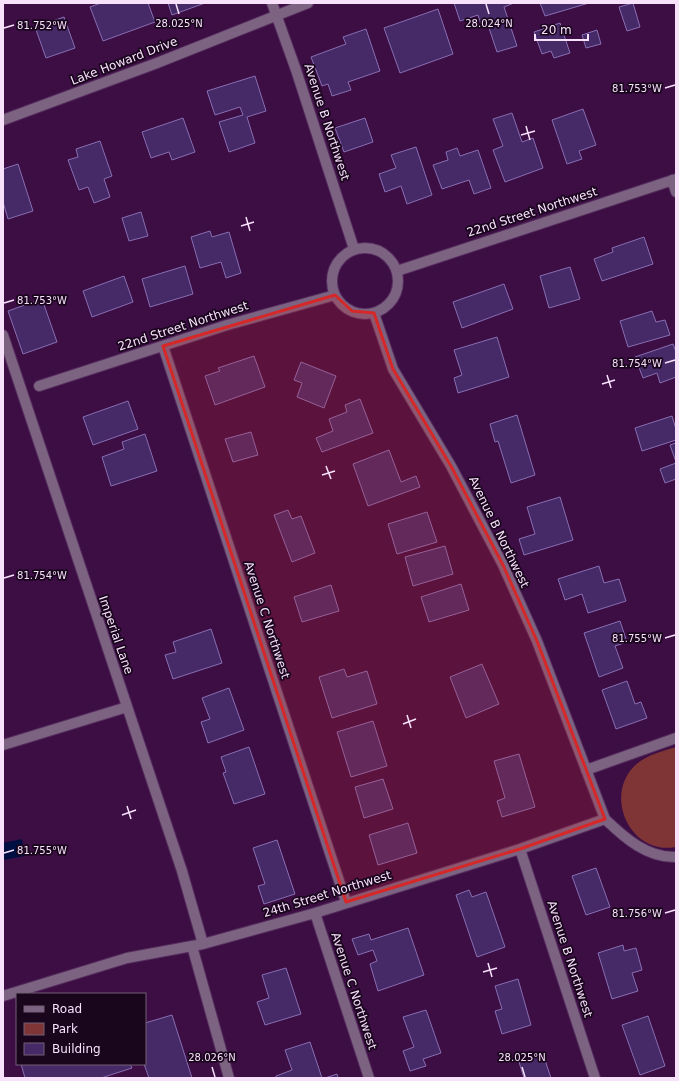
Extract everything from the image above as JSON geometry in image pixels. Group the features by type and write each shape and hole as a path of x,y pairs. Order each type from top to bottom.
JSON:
{"street":[{"name":"Avenue B Northwest","path":"272,3 329,168 354,249"},
{"name":"Lake Howard Drive","path":"3,120 157,63 308,3"},
{"path":"674,180 676,192"},
{"name":"22nd Street Northwest","path":"397,271 674,180"},
{"path":"365,247 375,249 385,254 392,261 397,271 397,292 391,302 383,309 374,313 362,314 352,311 342,305 335,295 333,274 337,263 344,255 354,249 365,247"},
{"name":"22nd Street Northwest","path":"39,386 227,324 335,295"},
{"name":"Avenue B Northwest","path":"374,313 394,369 451,466 502,565 537,641 586,770"},
{"name":"Imperial Lane","path":"3,335 182,871 204,944"},
{"name":"Avenue C Northwest","path":"163,346 346,902"},
{"path":"3,745 127,707"},
{"path":"676,738 586,770 605,819 628,840 643,849 659,856 676,857"},
{"name":"24th Street Northwest","path":"3,996 128,958 204,944 315,913 346,902 520,849 605,819"},
{"name":"Avenue B Northwest","path":"520,849 595,1078"},
{"name":"Avenue C Northwest","path":"315,913 368,1078"},
{"path":"192,946 230,1078"}],"highlighted area":[{"path":"335,295 352,311 374,313 393,369 451,466 503,565 537,641 605,819 520,849 346,902 163,346"}],"green space":[{"path":"676,747 676,847 661,847 648,843 637,835 628,824 623,812 621,798 623,784 634,766 645,758"}],"shaded area":[{"path":"22,839 25,856 3,860 3,843"}],"building":[{"path":"101,3 148,3 155,22 103,41 90,7"},
{"path":"168,3 205,3 172,15"},
{"path":"454,3 514,3 504,7 517,46 497,52 487,22 481,24 478,15 460,21"},
{"path":"540,3 589,3 545,16"},
{"path":"633,3 640,27 627,31 619,7"},
{"path":"438,9 453,54 400,73 384,28"},
{"path":"64,17 75,48 46,58 35,27"},
{"path":"560,23 570,53 554,58 551,51 542,54 534,32"},
{"path":"366,29 380,71 348,82 351,90 332,96 328,84 322,86 311,57 346,44 343,37"},
{"path":"597,30 601,44 586,48 582,35"},
{"path":"255,76 266,111 247,117 255,143 229,152 219,122 243,115 240,107 215,115 207,91"},
{"path":"583,109 596,145 579,151 582,159 567,164 552,120"},
{"path":"512,113 522,142 533,138 543,168 505,182 493,150 503,146 493,119"},
{"path":"183,118 195,152 172,160 169,152 151,158 142,132"},
{"path":"365,118 373,142 344,152 335,128"},
{"path":"100,141 112,176 104,179 110,197 94,203 88,187 79,190 68,160 78,157 76,149"},
{"path":"416,147 432,195 407,204 401,186 385,192 379,174 396,168 391,155"},
{"path":"457,148 460,156 478,150 491,188 474,194 469,180 442,189 433,165 448,160 446,152"},
{"path":"18,164 33,211 8,219 3,202 3,169"},
{"path":"141,212 148,236 129,241 122,218"},
{"path":"210,231 212,237 229,232 241,273 226,278 221,262 200,268 191,237"},
{"path":"644,237 653,264 602,281 594,259 613,252 612,248"},
{"path":"185,266 193,294 150,307 142,279"},
{"path":"570,267 580,299 549,308 540,276"},
{"path":"124,276 133,302 92,317 83,291"},
{"path":"504,284 513,309 462,328 453,302"},
{"path":"42,299 57,342 23,354 8,311"},
{"path":"652,311 656,322 665,320 670,335 628,347 620,321"},
{"path":"497,337 509,377 458,393 454,378 462,375 454,350"},
{"path":"673,344 676,352 676,377 660,383 657,373 643,378 635,357"},
{"path":"254,356 265,387 215,405 205,376 220,371 218,368"},
{"path":"301,362 336,376 324,408 297,397 302,383 294,380"},
{"path":"360,399 373,433 322,452 316,438 333,431 329,419 347,412 345,405"},
{"path":"128,401 138,429 93,445 83,417"},
{"path":"517,415 535,475 511,483 498,441 495,442 490,424"},
{"path":"672,416 676,429 676,440 642,451 635,428"},
{"path":"251,432 258,455 233,462 225,439"},
{"path":"145,434 157,471 111,486 102,457 124,449 122,442"},
{"path":"676,443 676,462 670,445"},
{"path":"389,450 401,482 416,476 420,487 368,506 353,464"},
{"path":"676,463 676,479 665,483 660,469"},
{"path":"560,497 573,540 524,555 519,539 535,534 527,507"},
{"path":"288,510 292,519 301,516 315,553 292,562 274,515"},
{"path":"427,512 437,542 397,554 388,524"},
{"path":"445,546 453,574 413,586 405,557"},
{"path":"599,566 604,583 619,579 626,601 588,613 582,594 565,600 558,579"},
{"path":"461,584 469,610 429,622 421,597"},
{"path":"331,585 339,611 302,622 294,597"},
{"path":"620,621 627,642 615,646 623,668 599,677 584,633"},
{"path":"211,629 222,663 173,679 165,655 176,652 173,642"},
{"path":"482,664 499,704 466,718 450,677"},
{"path":"344,669 347,677 367,671 377,704 332,718 319,677"},
{"path":"627,681 635,704 641,702 647,718 616,729 602,690"},
{"path":"229,688 244,730 208,743 201,722 210,719 202,698"},
{"path":"373,721 387,766 351,777 337,732"},
{"path":"249,747 265,794 234,804 223,773 226,772 221,757"},
{"path":"519,754 535,807 502,817 497,801 505,798 494,761"},
{"path":"383,779 393,809 364,818 355,787"},
{"path":"408,823 417,853 378,865 369,835"},
{"path":"277,840 295,894 264,904 258,886 265,884 253,848"},
{"path":"596,868 610,907 586,915 572,876"},
{"path":"469,890 472,897 486,892 505,947 477,957 456,895"},
{"path":"408,928 424,975 378,991 370,964 377,961 373,950 358,955 352,939 369,934 371,940"},
{"path":"623,945 624,951 636,948 642,970 632,973 638,991 612,999 598,953"},
{"path":"286,968 301,1014 265,1025 257,1002 269,998 262,975"},
{"path":"518,979 531,1025 502,1034 495,1011 502,1009 495,986"},
{"path":"426,1010 441,1053 423,1059 426,1066 410,1071 403,1051 414,1047 403,1017"},
{"path":"172,1015 192,1078 149,1078 144,1065 146,1065 146,1023"},
{"path":"648,1016 665,1066 640,1075 622,1025"},
{"path":"310,1042 322,1078 276,1078 276,1076 292,1070 285,1050"},
{"path":"543,1054 551,1078 524,1078 519,1062"},
{"path":"21,1065 130,1065 132,1068 101,1078 25,1078"},
{"path":"337,1074 338,1078 325,1078"}]}
